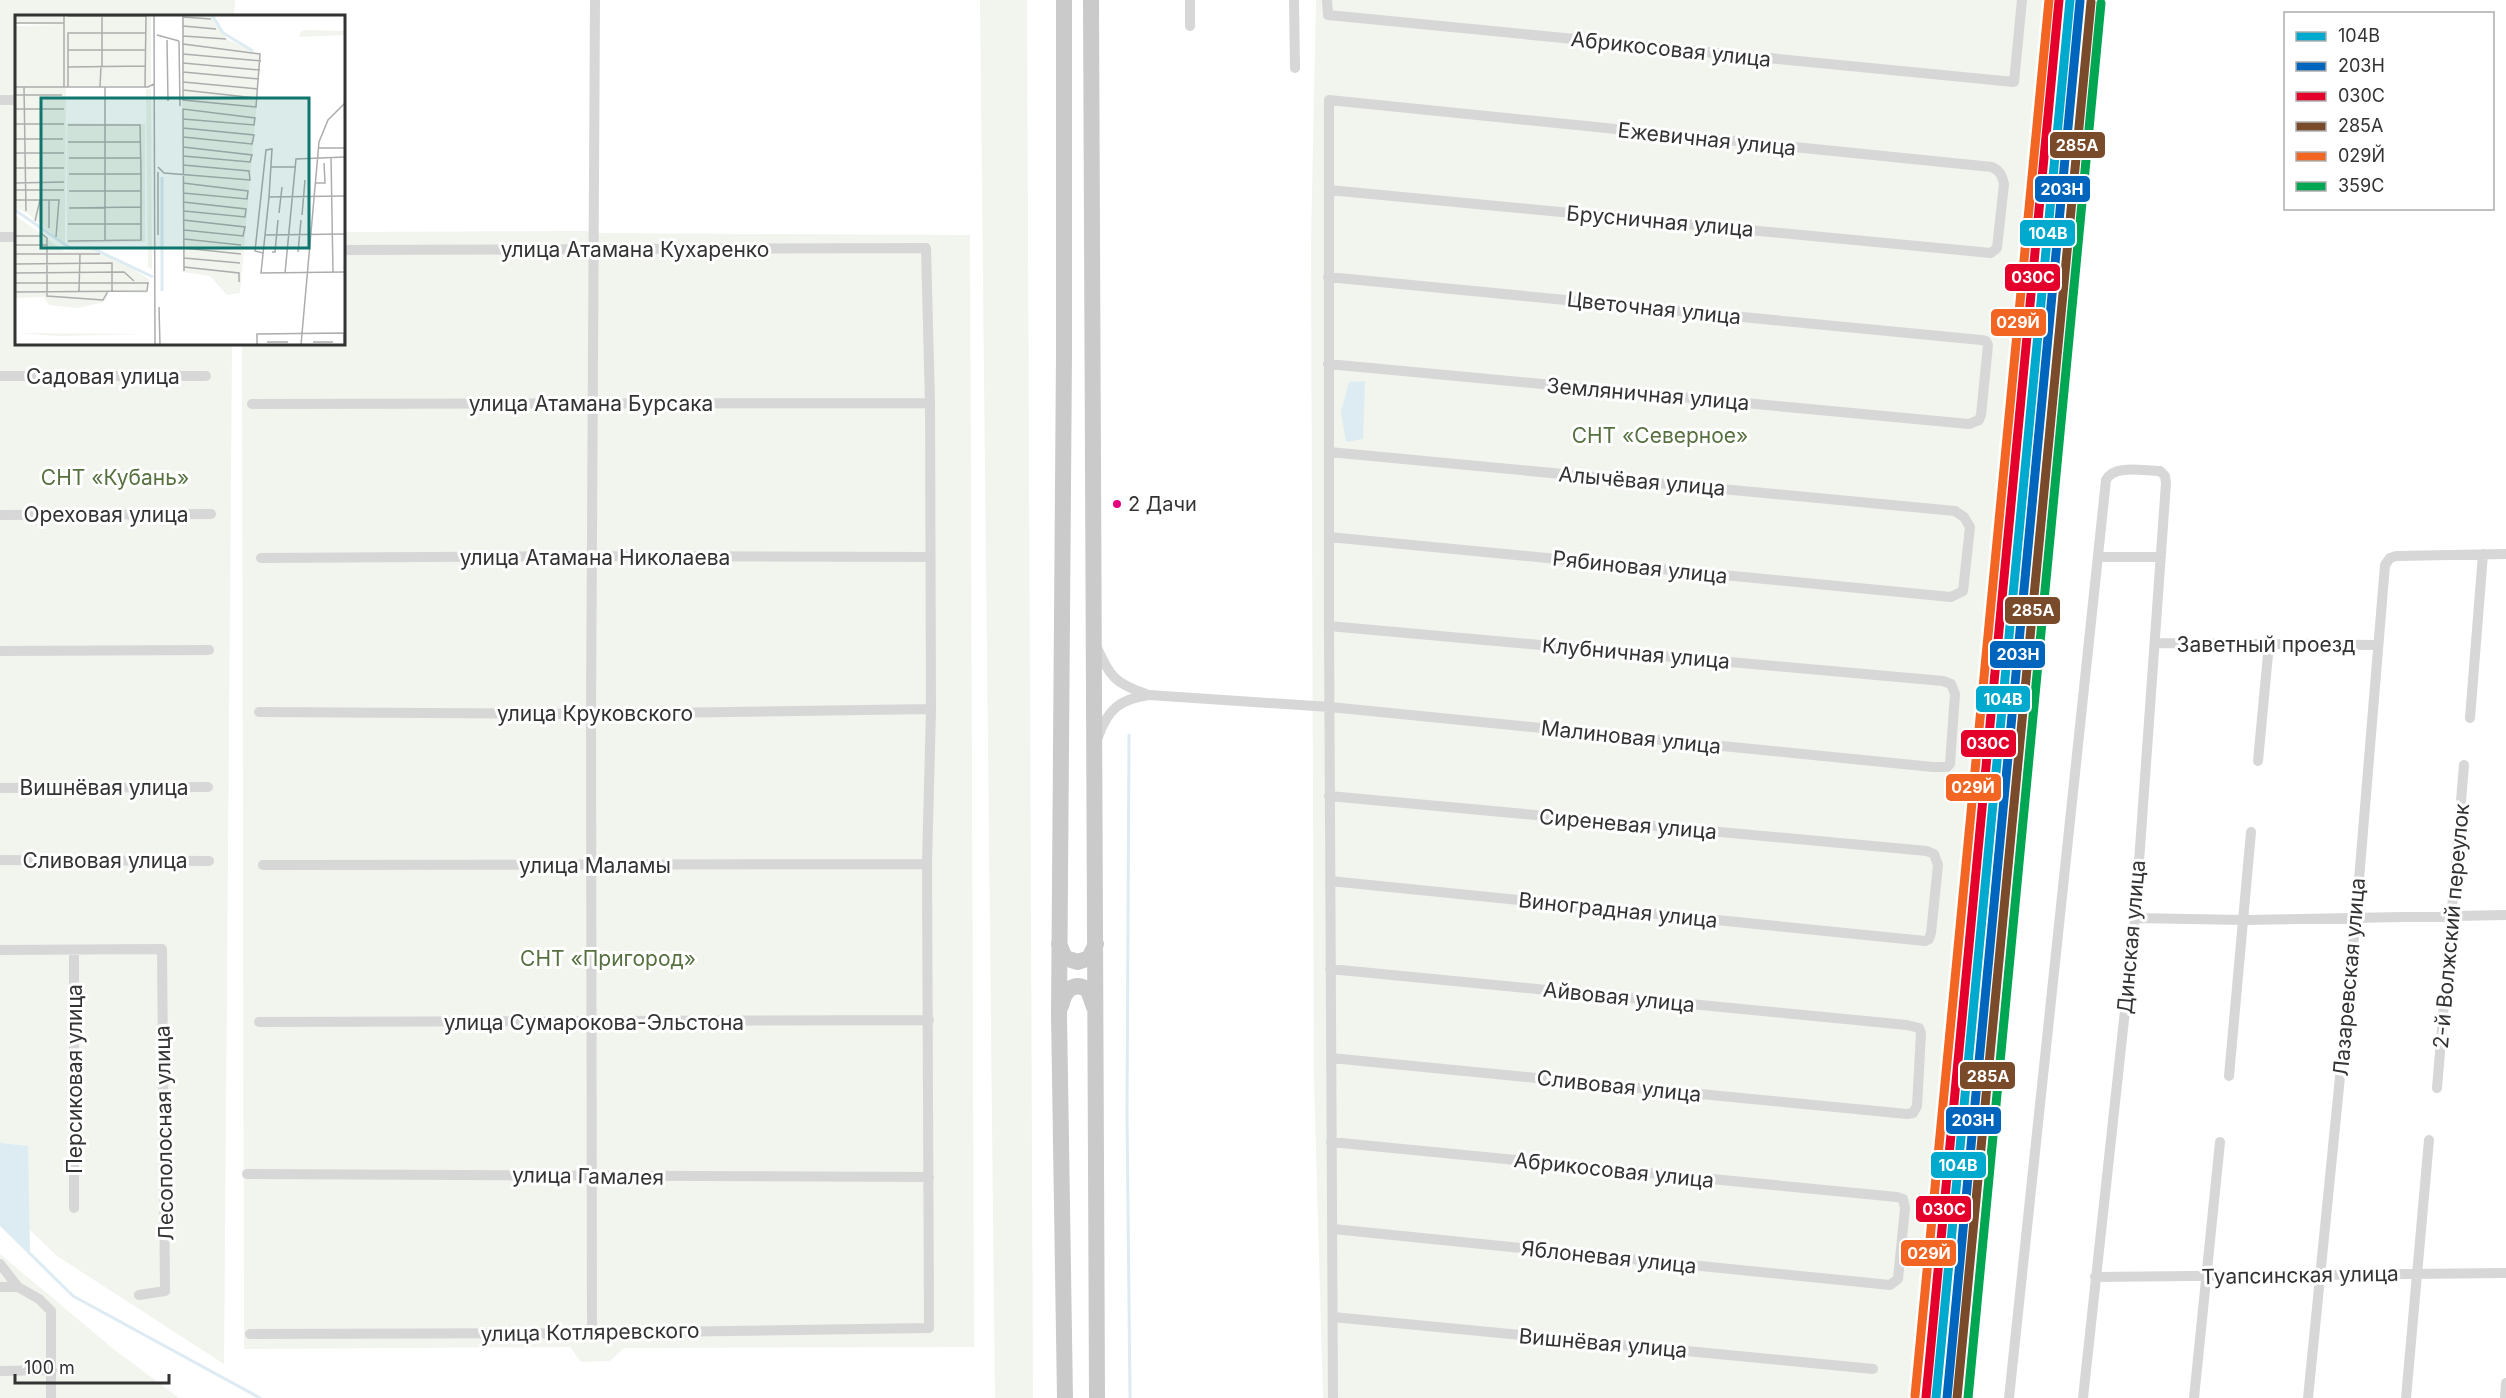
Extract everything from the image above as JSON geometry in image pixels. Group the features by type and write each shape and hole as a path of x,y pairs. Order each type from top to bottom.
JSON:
{"main road":[{"path":"1064,0 1059,1014 1065,1398"},
{"path":"1090,0 1097,1398"},
{"path":"1059,943 1065,958 1078,962 1089,958 1096,944"},
{"path":"1059,1014 1064,993 1068,989 1077,987 1088,990 1096,1013"}],"street":[{"path":"592,1333 591,714 595,0"},
{"path":"1190,0 1190,26"},
{"path":"1294,0 1295,68"},
{"name":"Абрикосовая улица","path":"1327,0 1328,15 2014,82 2022,0"},
{"name":"Ежевичная улица","path":"1329,190 1329,100 1992,167 1998,170 2004,184 1997,248 1991,253"},
{"path":"1329,190 1329,796 1333,1398"},
{"name":"Брусничная улица","path":"1329,190 1991,253"},
{"name":"улица Атамана Кухаренко","path":"345,250 926,248 930,404"},
{"name":"Цветочная улица","path":"1328,277 1986,341 1988,345 1981,415 1979,420 1969,424"},
{"name":"Земляничная улица","path":"1328,364 1969,424"},
{"name":"Садовая улица","path":"0,376 206,375"},
{"name":"улица Атамана Бурсака","path":"252,404 592,402 930,404"},
{"path":"929,1177 927,864 931,709 930,404"},
{"name":"Алычёвая улица","path":"1329,452 1955,511 1964,517 1970,527 1963,591 1951,597"},
{"name":"Динская улица","path":"2083,1398 2135,918 2161,557 2165,476 2160,471 2116,470 2109,474 2106,480 2098,558"},
{"name":"Ореховая улица","path":"0,514 211,514"},
{"name":"Рябиновая улица","path":"1329,537 1951,597"},
{"path":"2470,718 2483,554 2506,554"},
{"name":"Лазаревская улица","path":"2308,1398 2356,916 2385,565 2390,558 2483,554"},
{"name":"улица Атамана Николаева","path":"261,558 592,556 929,558"},
{"path":"2008,1398 2098,558 2161,557"},
{"name":"Клубничная улица","path":"1329,626 1942,681 1951,684 1955,694 1951,758 1947,767 1933,767"},
{"path":"1094,642 1110,675 1122,684 1149,695"},
{"name":"Заветный проезд","path":"2154,643 2378,645"},
{"path":"2258,760 2269,644"},
{"path":"0,651 209,650"},
{"path":"1095,744 1104,722 1116,707 1131,698 1149,695"},
{"name":"Малиновая улица","path":"1149,695 1330,707 1933,767"},
{"name":"улица Круковского","path":"259,712 591,714 931,709"},
{"name":"2-й Волжский переулок","path":"2437,1088 2464,765"},
{"name":"Вишнёвая улица","path":"0,788 208,787"},
{"name":"Сиреневая улица","path":"1329,796 1927,851"},
{"path":"2229,1076 2251,832"},
{"name":"Виноградная улица","path":"1330,881 1925,941 1929,939 1931,933 1938,866 1934,854 1927,851"},
{"name":"Сливовая улица","path":"0,860 209,861"},
{"name":"улица Маламы","path":"263,865 927,864"},
{"path":"2135,918 2243,920 2356,916 2506,915"},
{"name":"Лесополосная улица","path":"74,950 162,949 165,1291 139,1295"},
{"path":"0,950 74,950"},
{"name":"Персиковая улица","path":"74,950 74,1208"},
{"name":"Айвовая улица","path":"1330,969 1919,1028 1921,1033 1917,1107 1912,1113 1907,1114"},
{"name":"улица Сумарокова-Эльстона","path":"259,1022 929,1020"},
{"name":"Сливовая улица","path":"1331,1058 1907,1114"},
{"path":"2406,1398 2429,1140"},
{"name":"Абрикосовая улица","path":"1331,1142 1897,1197 1903,1199 1905,1208 1898,1279 1894,1284 1884,1285"},
{"path":"2194,1398 2220,1142"},
{"name":"улица Гамалея","path":"247,1174 929,1177"},
{"name":"улица Котляревского","path":"250,1334 592,1333 929,1328 929,1177"},
{"name":"Яблоневая улица","path":"1333,1229 1884,1285"},
{"path":"0,1264 18,1287 39,1299 51,1311 51,1398"},
{"name":"Туапсинская улица","path":"2095,1277 2506,1273"},
{"path":"0,1287 18,1287"},
{"name":"Вишнёвая улица","path":"1333,1317 1873,1369"},
{"path":"0,1371 52,1370"},
{"path":"2505,1398 2506,1383"}],"green space":[{"name":"СНТ «Кубань»","path":"0,0 235,0 234,15 15,15 15,345 232,345 224,1364 57,1256 0,1201"},
{"path":"980,0 1027,0 1033,1398 995,1398"},
{"name":"СНТ «Северное»","path":"1316,0 2049,0 1938,1240 1919,1398 1323,1398 1314,1079 1311,243"},
{"name":"СНТ «Пригород»","path":"587,231 594,233 970,235 974,1347 624,1348 610,1361 581,1362 570,1347 244,1349 242,345 345,345 345,232"},
{"path":"0,1254 111,1347 179,1398 0,1398"}],"shaded area":[{"path":"1365,381 1363,439 1346,442 1341,412 1349,382"},
{"path":"0,1143 28,1146 30,1254 0,1224"}],"waterway":[{"path":"1129,735 1127,1113 1130,1398"},
{"path":"0,1224 73,1296 260,1398"}],"transit line":[{"name":"029Й","path":"1915,1396 2049,0"},
{"name":"030C","path":"1926,1397 2059,0"},
{"name":"104В","path":"1936,1398 2070,0"},
{"name":"203Н","path":"1947,1398 2080,1"},
{"name":"285А","path":"1957,1398 2091,2"},
{"name":"359С","path":"1968,1398 2101,3"}],"place":[{"name":"2 Дачи","path":"1117,504"}]}
